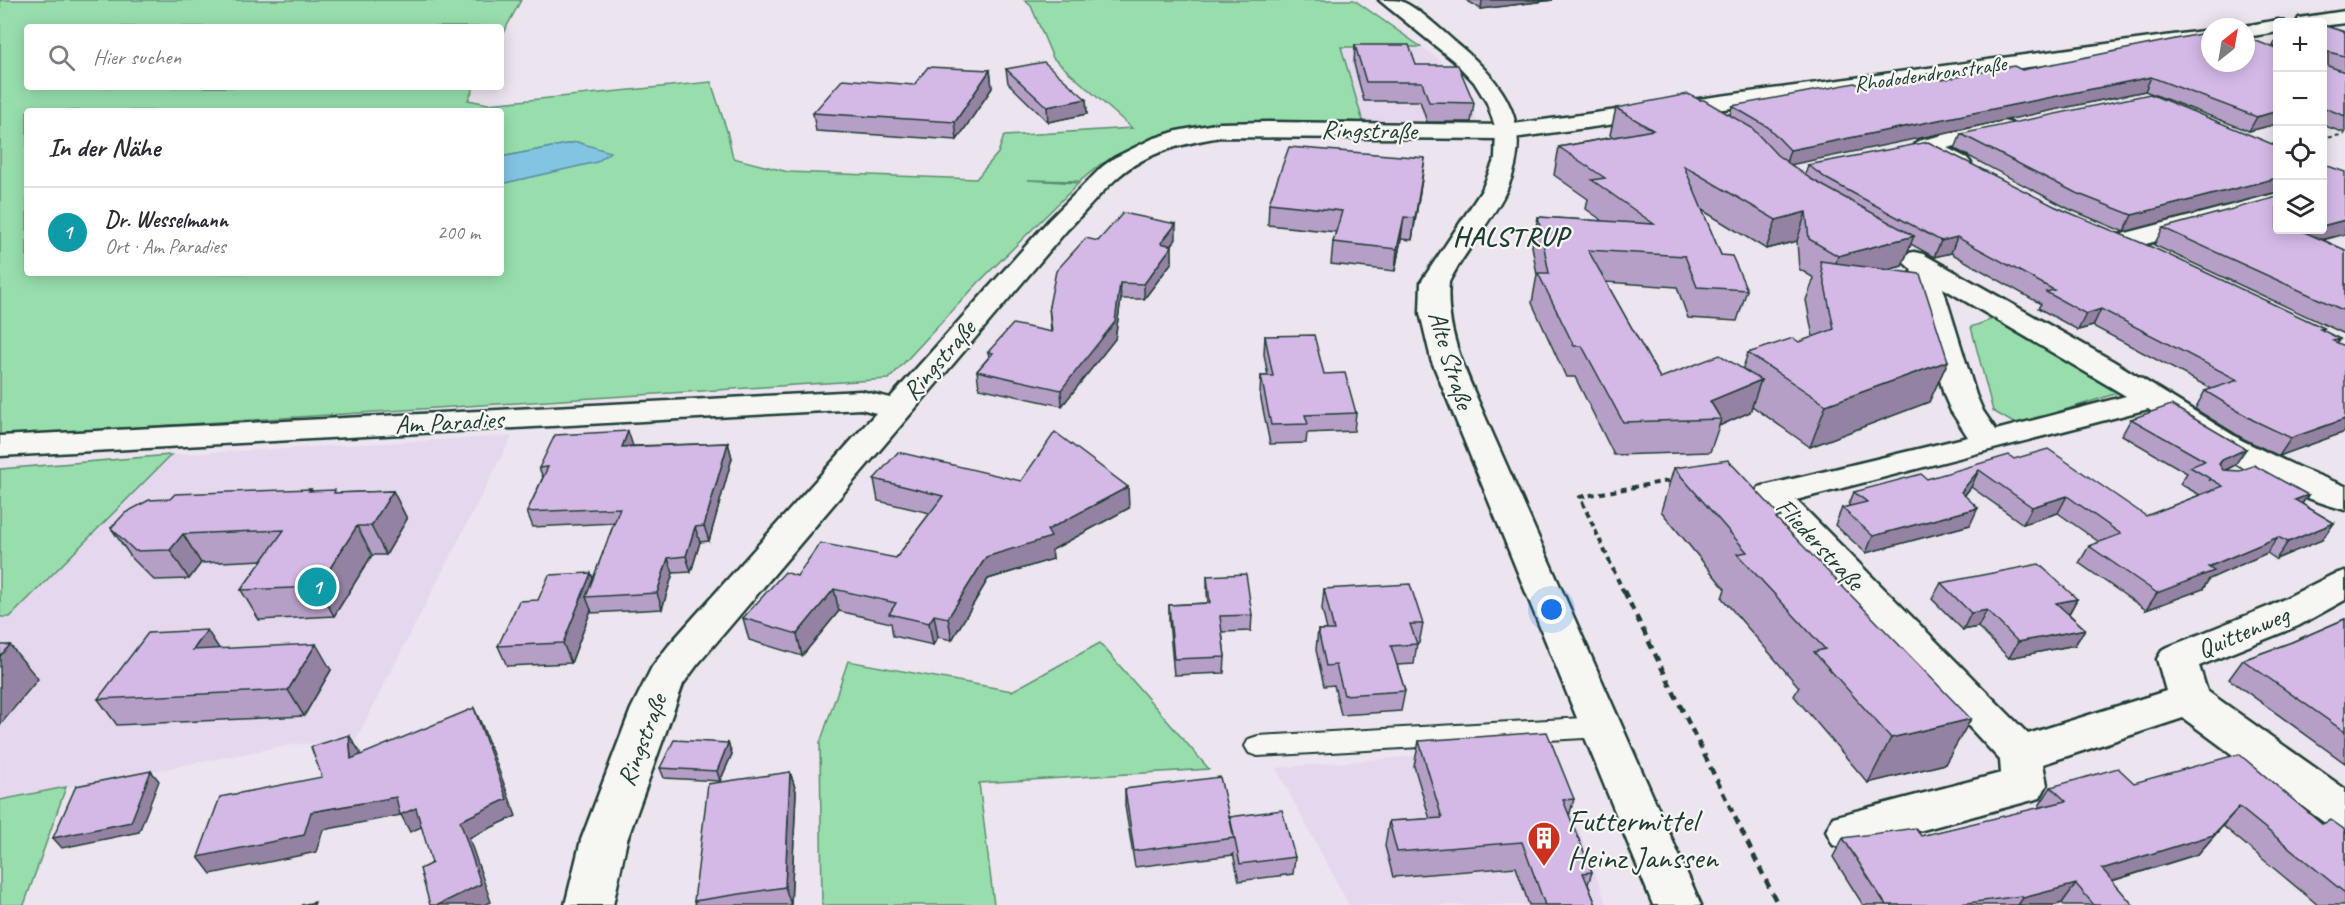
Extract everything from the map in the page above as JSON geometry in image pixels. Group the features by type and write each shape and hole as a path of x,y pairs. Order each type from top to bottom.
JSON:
{"street":[{"name":"Alte Straße","path":"1388,0 1458,52 1476,69 1499,106 1506,132 1505,160 1494,190 1435,282 1432,300 1434,314 1445,355 1462,403 1677,905"},
{"path":"2327,19 2345,17"},
{"path":"2255,30 2273,27"},
{"name":"Rhododendronstraße","path":"1506,132 2201,37"},
{"path":"1687,108 1719,127"},
{"path":"1977,172 1915,148 2024,124"},
{"name":"Ringstraße","path":"589,905 604,840 652,709 666,678 682,655 1058,225 1110,172 1141,153 1185,136 1220,130 1506,132"},
{"path":"2157,257 2110,239 2273,201"},
{"path":"1988,442 1967,411 1960,395 1909,257 2102,367 2229,447 2244,466 2288,476 2344,498"},
{"name":"Fliederstraße","path":"2020,754 1771,495 2111,411 2151,399"},
{"name":"Am Paradies","path":"0,446 861,400 897,409"},
{"name":"Quittenweg","path":"2189,700 2177,659 2284,616 2345,584"},
{"path":"1849,831 2025,785 2020,754 2189,700 2345,813"}],"lane":[{"path":"1258,746 1602,727"}],"path":[{"path":"2327,138 2345,134"},
{"path":"1675,479 1580,497 1624,594 1778,905"}],"shaded area":[{"path":"1341,47 1421,47 1437,58 1462,82 1479,126 1423,126 1407,123 1363,122"},
{"path":"512,436 354,743 295,744 0,800 0,617 10,616 171,455"},
{"path":"1547,745 1607,905 1349,905 1276,768"}],"green space":[{"path":"0,0 521,0 504,31 504,24 24,24 24,90 473,90 468,100 488,104 711,82 733,158 788,172 976,179 998,153 1004,136 1132,128 1053,58 1031,6 1024,0 1354,0 1421,47 1341,47 1363,122 1343,121 1164,136 1101,164 1080,181 1028,180 1079,183 979,282 889,379 0,436"},
{"path":"2001,316 2127,390 2017,425 1993,411 1971,327"},
{"path":"171,455 10,617 0,617 0,469"},
{"path":"1100,643 1209,769 979,783 994,905 822,905 820,743 848,661 1012,691"},
{"path":"66,787 24,905 0,905 0,800"}],"water":[{"path":"577,142 610,152 597,162 504,183 504,156"}],"building":[{"path":"2327,27 2345,32 2345,56 2328,52 2328,66 2345,72 2345,116 2327,109"},
{"path":"2201,34 2201,72 2255,72 2255,41 2273,47 2273,112 2257,117 2151,77 1790,150 1768,127 1732,106 1855,83 1863,87 1928,74 1942,80 2014,66 2022,70"},
{"path":"1355,45 1409,45 1416,65 1458,65 1474,103 1429,102 1422,82 1366,82"},
{"path":"1044,62 1086,99 1047,107 1006,69"},
{"path":"928,67 990,70 955,122 813,113 843,79 914,85"},
{"path":"1688,94 1704,100 1752,128 1777,155 1811,179 1914,236 1838,256 1809,239 1806,212 1776,220 1684,166 1721,255 1732,256 1747,290 1697,287 1685,256 1588,250 1660,378 1720,355 1761,380 1710,401 1721,419 1623,422 1582,346 1574,346 1538,273 1549,273 1538,217 1654,224 1592,180 1605,178 1559,147 1653,130 1616,108"},
{"path":"2150,94 2273,144 2273,179 2132,215 2076,193 1961,134"},
{"path":"1928,142 2056,207 2156,249 2324,328 2320,329 2340,339 2333,341 2345,346 2345,419 2291,438 2253,420 2205,391 2238,380 2101,309 2086,314 2046,292 2054,290 1957,237 1941,241 1827,179 1808,165"},
{"path":"1289,147 1425,158 1415,218 1404,217 1397,249 1333,242 1342,211 1269,203"},
{"path":"2327,166 2345,172 2345,220 2327,225"},
{"path":"2273,198 2273,234 2309,234 2345,250 2345,311 2163,228"},
{"path":"1123,213 1176,224 1161,243 1172,246 1144,284 1120,283 1115,322 1061,390 977,371 993,353 988,352 1013,324 1052,332 1049,306 1056,271 1086,238 1098,241"},
{"path":"1820,261 1920,274 1948,361 1826,405 1748,353 1793,338 1799,342 1834,329"},
{"path":"1314,335 1324,374 1345,373 1356,413 1305,415 1308,424 1271,425 1261,376 1273,376 1265,336"},
{"path":"2171,405 2246,449 2222,460 2219,464 2223,470 2240,471 2254,465 2308,495 2295,500 2334,523 2288,542 2278,537 2208,567 2214,571 2157,593 2089,546 2121,534 2067,496 2032,507 1979,470 1961,492 1978,508 1873,536 1842,508 1867,502 1854,492 1921,474 1927,479 2009,455 2014,459 2048,449 2146,516 2223,486 2190,467 2205,461 2131,419"},
{"path":"628,431 622,447 728,443 704,526 695,527 686,556 668,558 657,593 586,597 620,508 527,512 548,467 539,468 555,435"},
{"path":"1055,432 1128,487 1047,530 1051,537 986,557 948,618 934,615 929,623 889,614 896,603 834,589 797,634 743,618 785,572 797,576 820,543 896,558 943,496 874,479 898,452 1021,481"},
{"path":"1728,460 1781,517 1776,518 1971,719 1891,738 1814,652 1825,649 1737,554 1747,552 1674,468"},
{"path":"311,489 309,491 335,490 334,493 393,491 371,526 357,526 318,587 241,590 284,530 183,534 170,550 135,551 111,528 125,513 149,500 170,499 175,494"},
{"path":"2039,564 2077,599 2056,603 2085,629 2018,642 1987,610 1971,613 1941,583"},
{"path":"591,573 563,643 498,646 519,601 538,600 549,575"},
{"path":"1246,574 1252,615 1220,616 1225,657 1174,659 1169,605 1210,603 1207,576"},
{"path":"1410,584 1423,624 1410,624 1417,644 1391,646 1405,691 1344,695 1336,665 1326,666 1318,630 1334,630 1324,589"},
{"path":"2345,619 2345,732 2243,660"},
{"path":"207,630 193,650 316,644 288,690 98,699 148,633"},
{"path":"0,645 10,645 0,656"},
{"path":"474,708 507,799 460,821 481,884 438,905 430,905 420,869 432,863 416,808 400,815 396,797 311,812 304,835 198,857 220,797 322,777 311,747 349,735 351,759"},
{"path":"1547,732 1574,799 1563,800 1592,872 1583,873 1596,905 1545,905 1522,842 1397,852 1389,821 1442,818 1419,741"},
{"path":"674,740 728,743 717,771 660,768"},
{"path":"2239,754 2322,824 2331,820 2345,830 2345,893 2239,807 2213,835 2102,869 2133,905 2094,905 2076,884 2023,898 2021,896 1952,905 1886,905 1843,838 1915,828 1921,836 2066,801 2051,787 2118,768 2134,783"},
{"path":"151,771 131,822 53,838 76,786"},
{"path":"790,772 785,887 694,901 708,784"},
{"path":"1220,777 1234,838 1134,851 1125,789"},
{"path":"1282,810 1295,857 1240,864 1230,817"}],"place":[{"name":"Dr. Wesselmann","path":"317,587"},
{"name":"Futtermittel Heinz Janssen","path":"1544,867"}],"district":[{"name":"HALSTRUP","path":"1511,236"}]}
